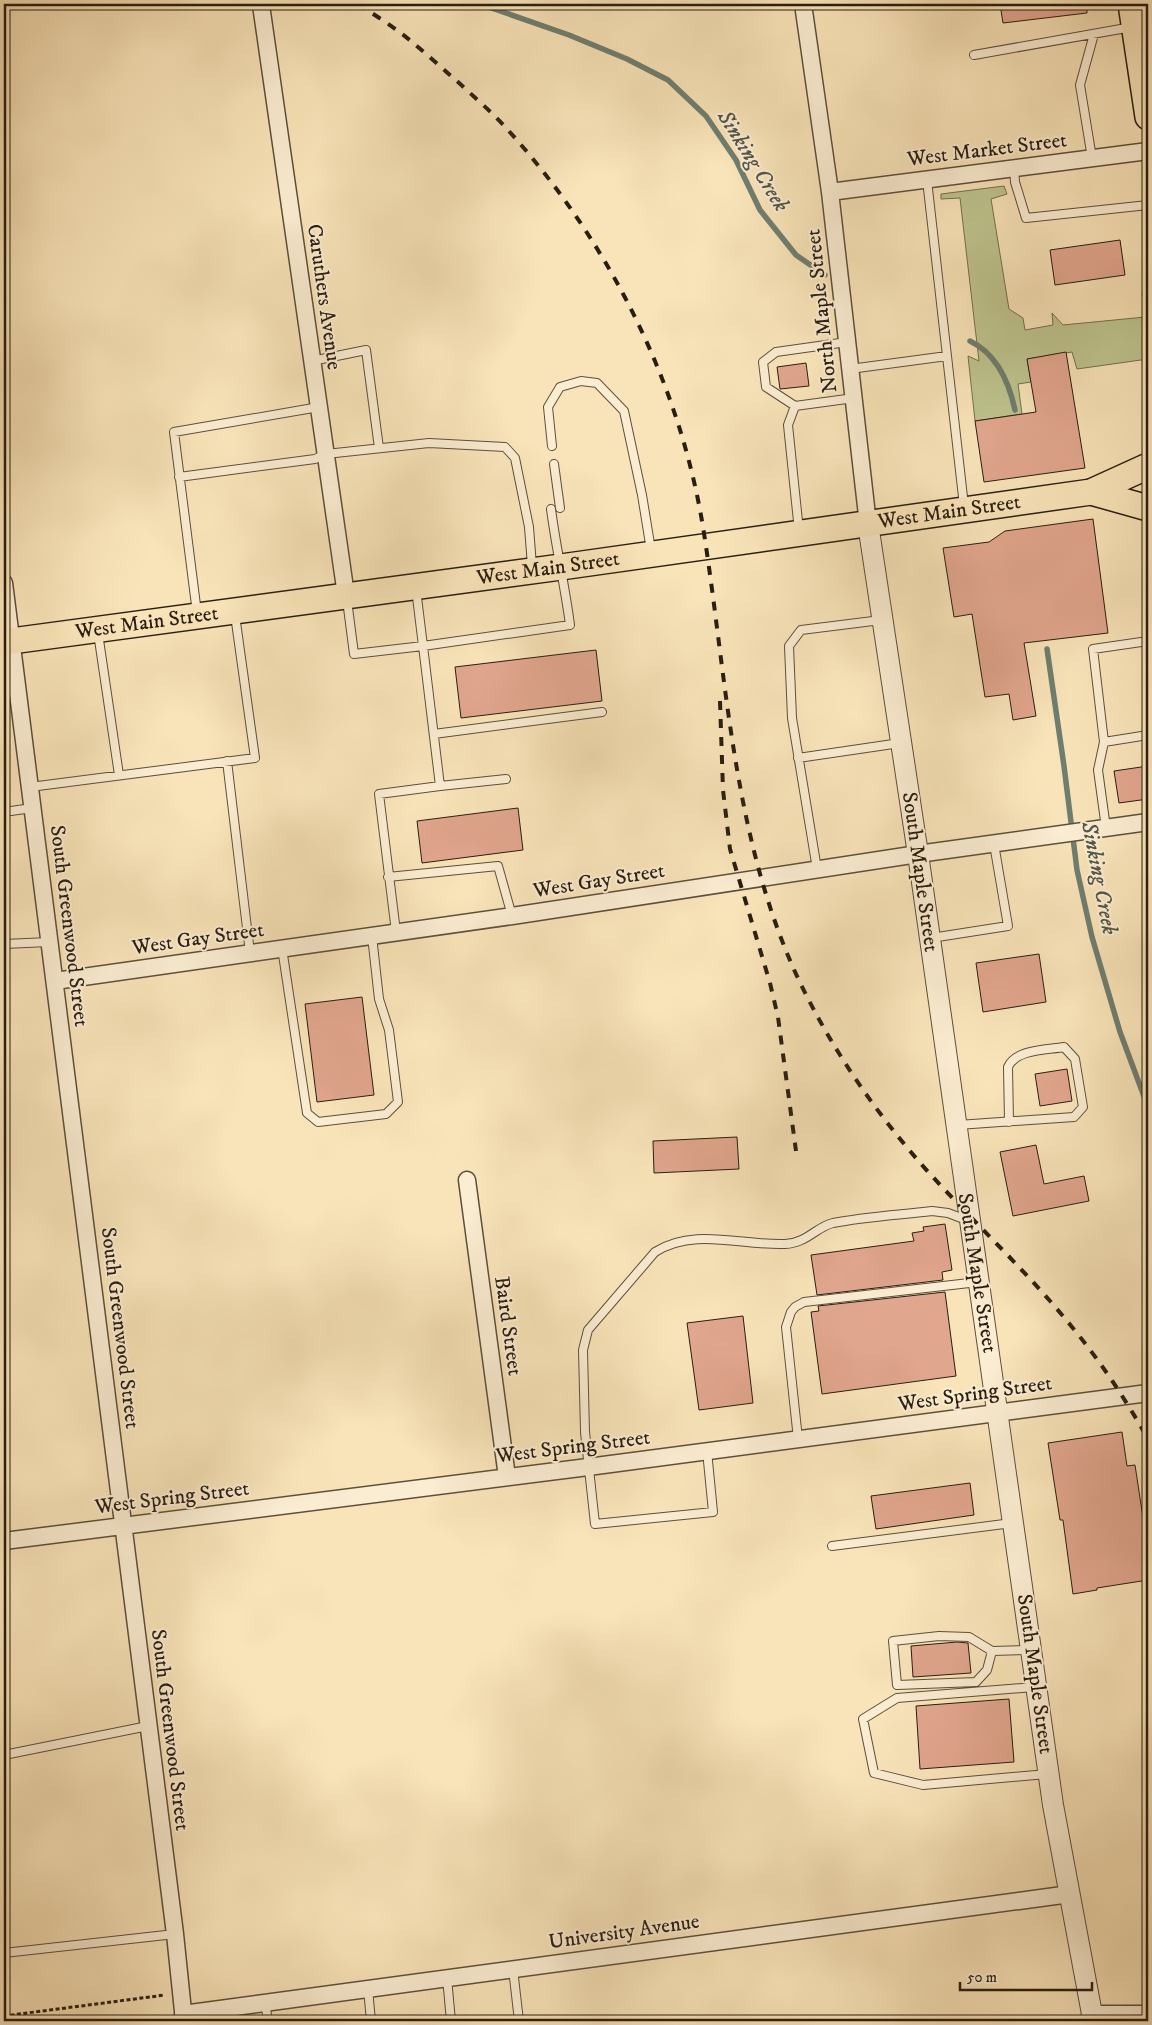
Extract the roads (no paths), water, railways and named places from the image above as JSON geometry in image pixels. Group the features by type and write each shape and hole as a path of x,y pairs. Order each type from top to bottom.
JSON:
{"main road":[{"path":"1133,15 1144,58 1148,110"},
{"path":"1147,464 1146,490 1148,495"},
{"name":"West Main Street","path":"7,641 651,555 1091,492 1147,464"},
{"name":"West Main Street","path":"1091,492 1148,508"}],"street":[{"name":"North Maple Street","path":"803,4 830,192 868,524"},
{"name":"Caruthers Avenue","path":"261,5 346,595"},
{"name":"West Market Street","path":"830,192 1148,151"},
{"name":"South Maple Street","path":"868,524 918,854 1048,1774 1091,2018"},
{"name":"South Greenwood Street","path":"4,583 7,641 30,787 55,981 175,1934 183,2018"},
{"name":"West Gay Street","path":"55,981 1148,822"},
{"name":"Baird Street","path":"467,1180 506,1477"},
{"name":"West Spring Street","path":"4,1541 588,1467 1148,1393"},
{"name":"University Avenue","path":"183,2018 265,2002 1070,1894"},
{"path":"1091,2018 1148,2014"}],"lane":[{"path":"974,55 1094,34 1133,15"},
{"path":"1092,158 1080,85 1094,34"},
{"path":"1014,168 1015,182 1026,218 1148,205"},
{"path":"927,180 964,510"},
{"path":"847,342 776,352 762,362 766,387 795,406 854,398"},
{"path":"312,361 366,350 379,448"},
{"path":"850,369 947,356"},
{"path":"552,446 548,407 560,388 581,381 597,384 624,411 642,495 651,555"},
{"path":"795,406 788,425 800,534"},
{"path":"197,615 174,432 319,408"},
{"path":"179,477 315,459 326,454 429,443 505,447 515,458 529,527 532,571"},
{"path":"554,464 560,508"},
{"path":"346,595 354,654 570,625 551,509"},
{"path":"416,587 440,786"},
{"path":"30,787 255,758 234,610"},
{"path":"817,869 792,718 789,646 802,630 883,620"},
{"path":"97,629 119,775"},
{"path":"1106,828 1098,770 1104,742 1092,649 1148,641"},
{"path":"434,734 602,712"},
{"path":"1104,742 1148,735"},
{"path":"798,758 900,743"},
{"path":"227,761 250,953"},
{"path":"396,932 379,794 506,779"},
{"path":"4,812 32,808"},
{"path":"930,938 1008,926 994,844"},
{"path":"388,877 498,866 512,916"},
{"path":"282,948 307,1113 318,1122 386,1114 398,1102 389,1030 379,999 372,936"},
{"path":"4,944 49,942"},
{"path":"956,1125 1009,1122 1074,1117 1083,1107 1075,1059 1064,1047 1024,1054 1011,1060 1008,1066 1009,1122"},
{"path":"707,1451 713,1512 595,1524 588,1467 583,1391 583,1350 588,1330 655,1252 685,1240 797,1243 831,1224 932,1211 948,1213 970,1222"},
{"path":"798,1439 786,1326 795,1307 804,1302 979,1282"},
{"path":"832,1546 1014,1523"},
{"path":"992,1651 987,1670 976,1682 897,1685 893,1641 940,1636 969,1637 992,1651 1031,1650"},
{"path":"1036,1687 897,1698 862,1718 874,1773 923,1785 1048,1774"},
{"path":"4,1755 148,1726"},
{"path":"4,1952 175,1934"},
{"path":"513,1969 518,2021"},
{"path":"447,1978 451,2021"},
{"path":"368,1988 371,2021"},
{"path":"265,2002 268,2021"}],"waterway":[{"name":"Sinking Creek","path":"480,4 569,35 627,59 668,80 706,116 736,160 760,210 796,255 825,275"},
{"name":"Sinking Creek","path":"970,341 988,353 995,361 1005,379 1015,410"},
{"name":"Sinking Creek","path":"1047,649 1077,870 1092,937 1120,1032 1148,1107"}],"railway":[{"path":"358,4 386,22 430,57 501,123 543,172 576,217 607,265 634,314 657,365 676,418 692,472 703,527 734,754 745,810 758,866 775,921 796,974 837,1050 886,1121 922,1165 1036,1285 1072,1327 1113,1382 1148,1439"},
{"path":"720,701 723,790 730,849 770,983 778,1017 796,1151"}]}
